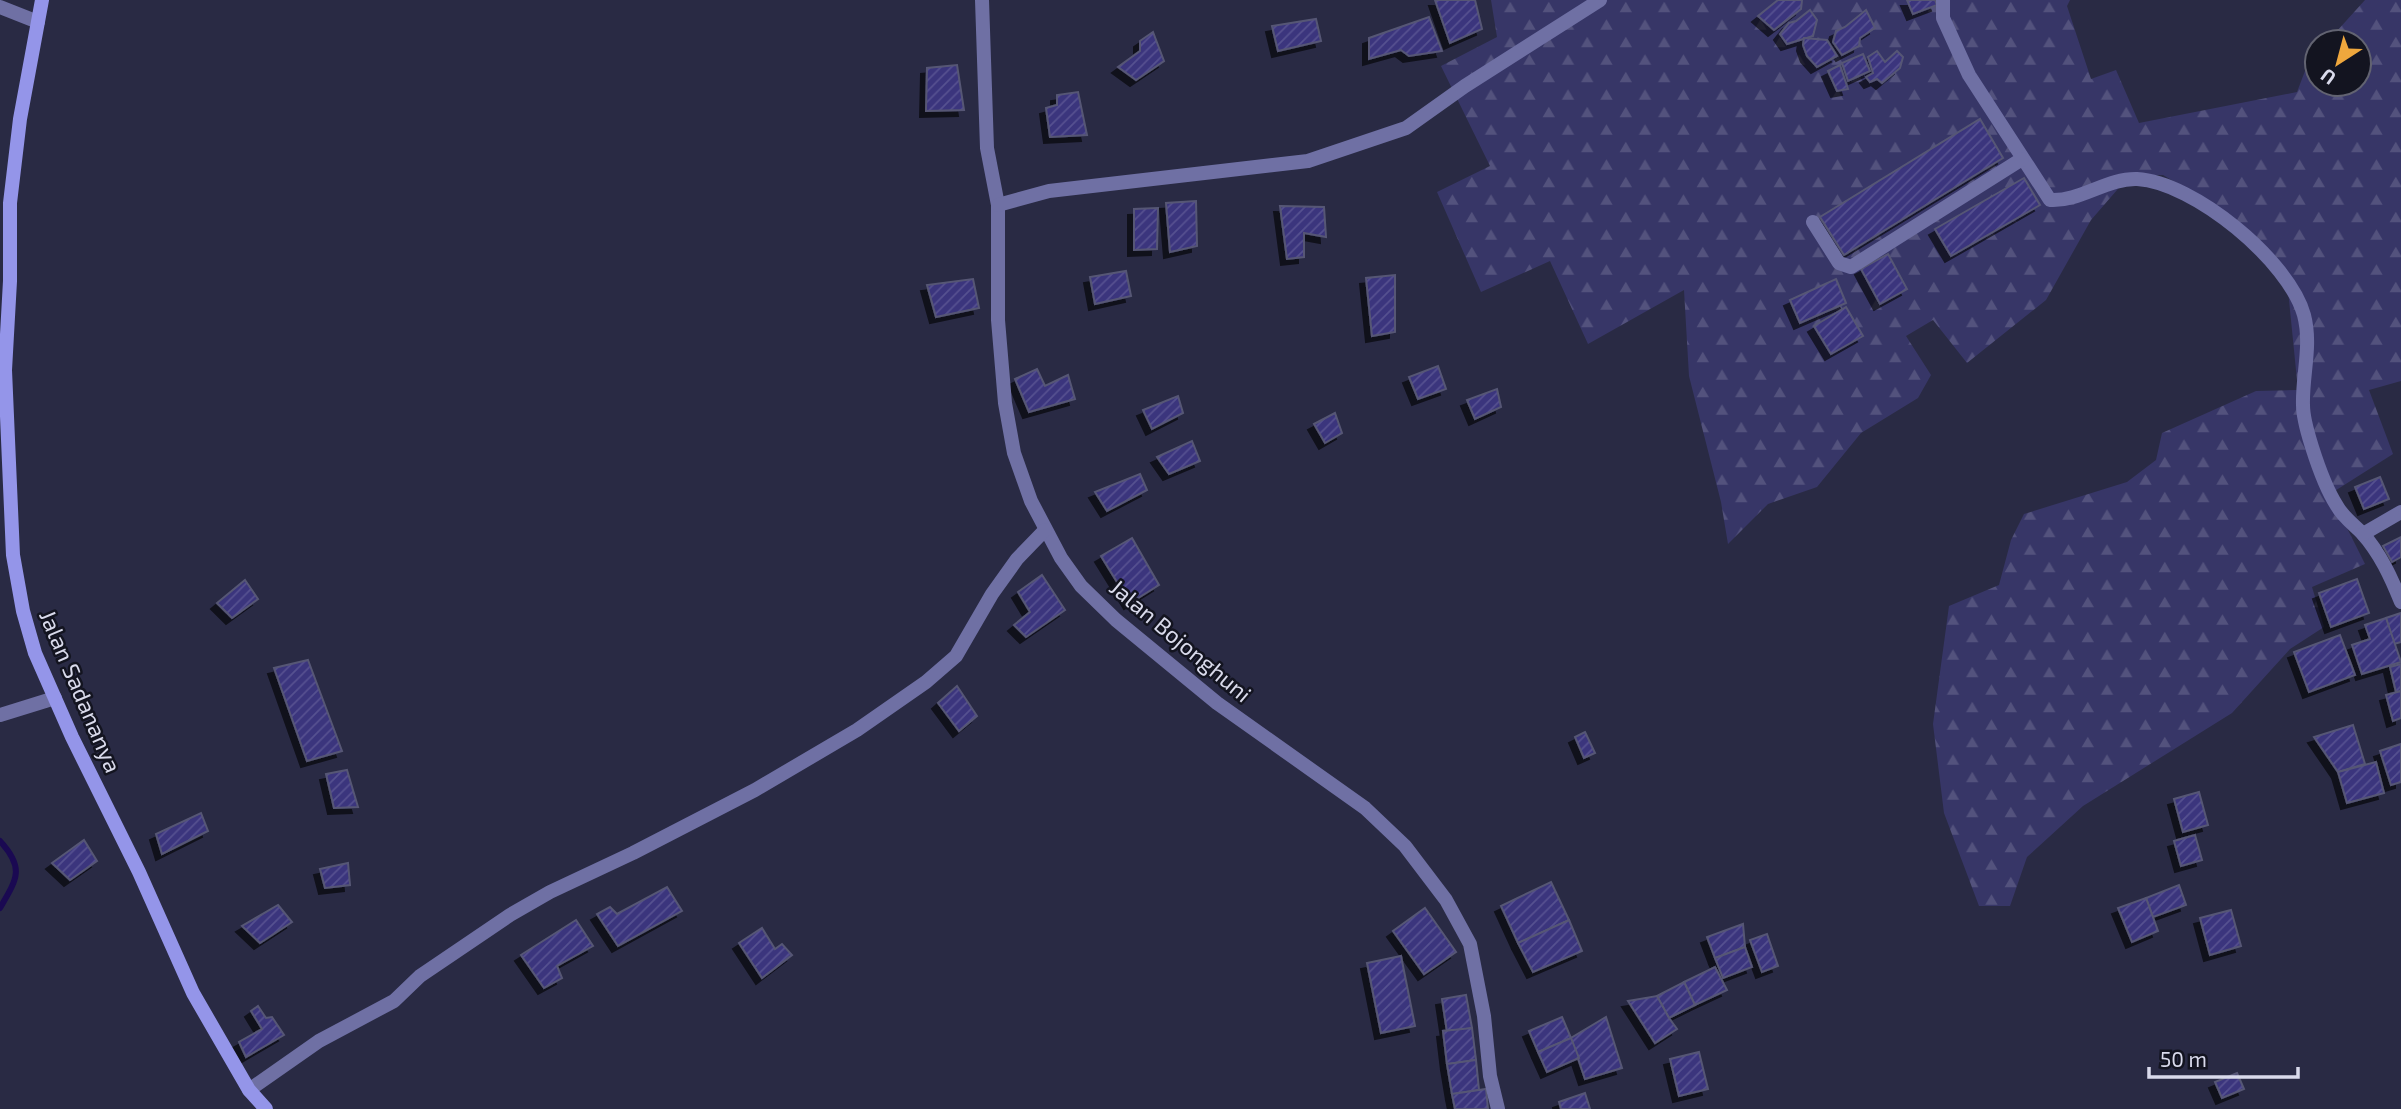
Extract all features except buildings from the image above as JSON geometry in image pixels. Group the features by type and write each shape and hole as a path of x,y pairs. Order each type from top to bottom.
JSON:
{"street":[{"name":"Jalan Sadananya","path":"42,0 20,119 10,203 10,281 5,370 13,555 23,611 35,653 55,698 139,872 193,993 249,1090 266,1109"},
{"name":"Jalan Bojonghuni","path":"982,0 987,148 998,205 998,320 1005,403 1014,453 1031,501 1045,530 1081,586 1116,620 1217,703 1365,807 1405,846 1446,900 1470,944 1490,1076 1498,1109"},
{"path":"998,205 1061,190 1308,161 1406,128 1465,86 1600,0"},
{"path":"1943,0 1943,18 1969,75 2050,200 2060,201 2105,185 2137,179 2177,189 2208,205 2242,233 2277,270 2294,293 2304,316 2308,355 2303,405 2312,448 2336,505 2346,519 2363,534 2389,572 2401,602"},
{"path":"0,7 38,22"},
{"path":"1813,222 1839,263 1850,267 2022,159"},
{"path":"2363,534 2401,512"},
{"path":"249,1090 319,1041 394,1001 420,976 510,915 550,892 755,790 857,730 926,682 956,656 992,594 1017,559 1045,530"},
{"path":"0,715 55,698"}],"green space":[{"path":"1491,0 2070,0 2067,6 2091,79 2116,70 2139,123 2297,92 2303,76 2303,98 2373,98 2373,28 2340,28 2365,0 2401,0 2401,381 2369,390 2393,454 2330,494 2365,564 2312,587 2324,627 2290,649 2232,713 2083,806 2027,857 2010,906 1979,906 1944,813 1933,724 1949,606 1999,585 2011,540 2024,514 2127,482 2156,460 2162,433 2256,391 2298,390 2286,270 2212,204 2163,175 2130,175 2091,220 2046,300 1967,363 1933,320 1906,336 1931,375 1918,398 1861,433 1817,487 1768,504 1728,544 1721,502 1689,376 1684,290 1588,344 1550,261 1481,292 1437,192 1490,166 1441,66 1497,37"}],"waterway":[{"path":"0,841 13,859 16,874 0,908"}]}
